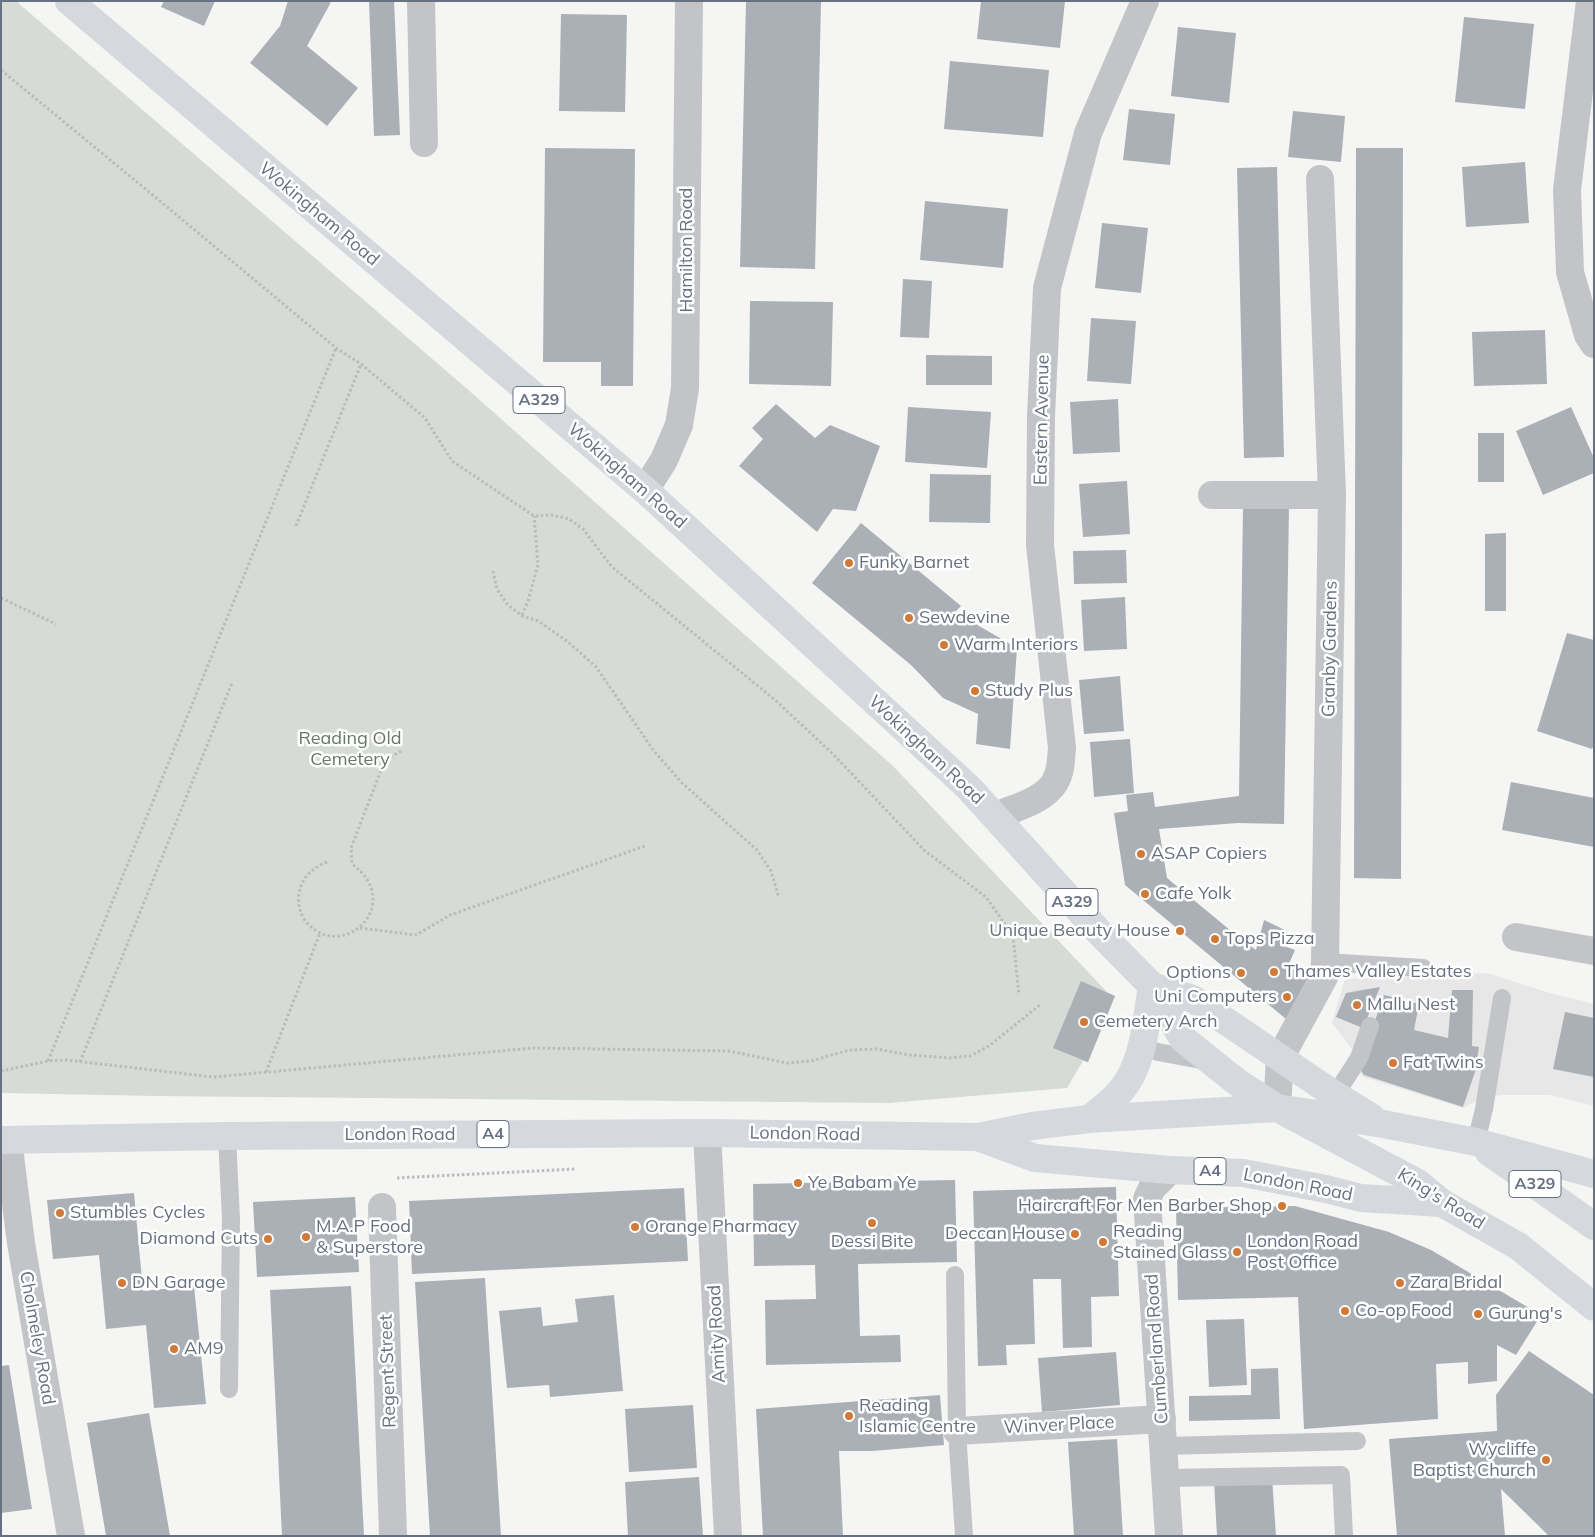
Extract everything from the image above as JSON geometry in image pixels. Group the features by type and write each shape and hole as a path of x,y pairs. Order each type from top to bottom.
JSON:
{"main road":[{"name":"Wokingham Road","path":"76,3 645,490 969,788 1099,932 1152,986 1183,1039 1236,1082 1277,1108"},
{"name":"Wokingham Road","path":"1152,986 1194,999 1280,1058"},
{"path":"1090,1119 1120,1093 1134,1070 1142,1047 1152,986"},
{"name":"London Road","path":"1280,1058 1383,1124"},
{"name":"London Road","path":"5,1140 227,1136 707,1133 978,1137 1032,1126 1090,1119 1277,1108 1383,1124 1476,1142 1594,1174"},
{"name":"King's Road","path":"1277,1108 1418,1183 1442,1203 1518,1246 1594,1307"},
{"name":"London Road","path":"978,1137 1035,1158 1170,1170 1243,1173 1326,1189 1361,1198 1442,1203"},
{"name":"A329","path":"1476,1142 1594,1226"}],"street":[{"path":"421,1 424,143"},
{"name":"Hamilton Road","path":"645,490 664,460 679,425 685,388 689,1"},
{"name":"Eastern Avenue","path":"995,816 1040,797 1055,784 1060,771 1062,748 1040,545 1040,416 1047,288 1088,133 1145,1"},
{"path":"1590,1 1567,190 1570,272 1588,335 1594,344"},
{"name":"Granby Gardens","path":"1277,1108 1280,1058 1324,977 1325,962 1332,495 1320,179"},
{"path":"1212,494 1332,495"},
{"path":"1516,937 1594,951"},
{"name":"Amity Road","path":"707,1133 728,1536"},
{"name":"Cholmeley Road","path":"5,1140 71,1536"},
{"name":"Cumberland Road","path":"1169,1536 1147,1199 1152,1188 1170,1170"},
{"name":"Regent Street","path":"382,1207 393,1536"},
{"name":"Winver Place","path":"957,1431 1162,1419"}],"lane":[{"path":"1325,962 1423,968"},
{"path":"1476,1142 1484,1109 1502,998"},
{"path":"1335,1095 1359,1058 1370,1026"},
{"path":"1142,1047 1158,1052 1209,1061"},
{"path":"227,1136 231,1219 229,1389"},
{"path":"955,1275 957,1431 964,1536"},
{"path":"1164,1446 1357,1441"},
{"path":"1166,1478 1341,1475 1344,1536"}],"path":[{"path":"1,70 336,348 361,364 425,418 452,461 534,516 552,515 569,520 583,529 612,567 774,698 832,753 925,851 986,898 1013,936 1019,995"},
{"path":"48,1061 336,348"},
{"path":"296,526 361,364"},
{"path":"522,616 528,602 538,565 534,516"},
{"path":"493,571 497,589 507,604 522,616 538,621 567,641 596,667 654,751 675,776 756,850 771,871 779,898"},
{"path":"1,598 56,624"},
{"path":"80,1062 232,684"},
{"path":"327,862 316,866 301,885 298,896 299,909 304,920 312,929 320,933 336,936 348,934 360,928 368,919 373,907 373,894 370,882 352,864 351,848 385,760 401,751"},
{"path":"360,928 416,935 450,915 645,846"},
{"path":"266,1072 320,933"},
{"path":"1,1071 48,1061 66,1060 213,1076 533,1048 728,1051 787,1063 812,1061 849,1050 877,1049 910,1055 950,1058 970,1056 989,1046 1041,1004"},
{"path":"382,1207 380,1179 579,1169"}],"shaded area":[{"path":"1487,973 1550,993 1594,1004 1594,1106 1551,1095 1502,1095 1485,1097 1463,1108 1363,1077 1357,1069 1359,1058 1332,1023 1345,979"}],"green space":[{"name":"Reading Old Cemetery","path":"1,1 16,1 465,387 893,766 1108,993 1115,996 1088,1062 1083,1061 1067,1088 889,1103 1,1093"}],"building":[{"path":"164,1 215,1 204,26 161,7"},
{"path":"288,1 330,1 307,46 358,88 327,126 250,63 280,26"},
{"path":"369,1 394,1 400,135 374,136"},
{"path":"746,1 821,1 815,269 740,267"},
{"path":"981,1 1065,1 1060,48 977,39"},
{"path":"561,14 627,15 625,112 559,111"},
{"path":"1464,17 1534,24 1525,109 1455,102"},
{"path":"1178,27 1236,33 1229,103 1171,96"},
{"path":"950,61 1049,70 1043,137 944,129"},
{"path":"1129,109 1175,114 1170,165 1123,160"},
{"path":"1293,111 1345,116 1341,162 1288,157"},
{"path":"545,148 635,149 633,386 601,386 601,362 543,362"},
{"path":"1356,148 1403,148 1401,879 1354,878"},
{"path":"1525,162 1529,223 1466,227 1462,167"},
{"path":"1277,167 1284,457 1244,458 1237,168"},
{"path":"925,201 1008,209 1003,268 920,260"},
{"path":"1102,223 1148,228 1141,293 1095,288"},
{"path":"903,279 932,281 929,338 900,337"},
{"path":"750,301 833,302 831,386 749,384"},
{"path":"1091,318 1136,321 1131,384 1087,381"},
{"path":"1545,330 1547,384 1474,386 1472,332"},
{"path":"926,355 992,356 992,385 926,385"},
{"path":"1118,399 1120,452 1073,454 1070,402"},
{"path":"776,404 815,438 830,425 880,446 856,511 833,509 817,532 739,466 763,439 752,428"},
{"path":"908,407 991,412 987,468 905,462"},
{"path":"1571,407 1594,458 1594,473 1543,495 1516,431"},
{"path":"1478,433 1504,433 1504,482 1478,482"},
{"path":"930,474 991,475 990,523 929,522"},
{"path":"1127,481 1130,534 1083,537 1079,484"},
{"path":"1243,506 1289,507 1284,824 1238,823 1159,829 1167,878 1236,935 1256,950 1264,920 1287,931 1281,945 1295,950 1288,966 1308,978 1286,1019 1125,885 1114,813 1128,811 1126,795 1153,792 1155,807 1239,796"},
{"path":"861,523 961,606 955,612 1017,648 1010,749 976,744 978,714 943,698 911,665 812,583"},
{"path":"1506,533 1506,611 1485,611 1485,534"},
{"path":"1126,550 1127,583 1074,584 1073,551"},
{"path":"1125,597 1127,649 1084,651 1081,600"},
{"path":"1567,633 1594,640 1594,744 1592,749 1537,731"},
{"path":"1120,676 1124,731 1084,734 1079,680"},
{"path":"1130,739 1134,793 1094,797 1090,742"},
{"path":"1511,782 1594,798 1594,847 1502,830"},
{"name":"Cemetery Arch","path":"1081,981 1115,996 1088,1062 1053,1048"},
{"name":"Mallu Nest","path":"1380,987 1363,1028 1336,1017 1346,993"},
{"path":"1452,990 1473,990 1472,1046 1479,1047 1475,1072 1463,1107 1364,1075 1359,1067 1384,995 1419,1004 1414,1030 1448,1038"},
{"path":"1565,1012 1594,1018 1594,1077 1553,1069"},
{"path":"955,1180 957,1262 858,1264 860,1336 900,1335 901,1362 766,1365 765,1300 816,1299 815,1265 754,1266 753,1184"},
{"path":"1116,1187 1119,1296 1091,1297 1092,1347 1063,1348 1061,1279 1033,1279 1035,1344 1006,1345 1007,1365 978,1366 973,1191"},
{"path":"684,1188 688,1261 412,1274 409,1201"},
{"path":"134,1193 143,1291 194,1286 206,1404 154,1408 146,1325 106,1329 99,1255 53,1259 47,1200"},
{"path":"355,1197 359,1272 257,1277 253,1202"},
{"path":"1295,1206 1389,1232 1431,1250 1541,1315 1516,1355 1497,1345 1497,1381 1468,1384 1468,1362 1436,1364 1438,1419 1304,1429 1298,1297 1178,1300 1176,1208"},
{"path":"485,1278 501,1536 430,1536 415,1282"},
{"path":"351,1286 364,1536 282,1536 270,1290"},
{"path":"614,1295 623,1391 550,1397 549,1385 507,1388 499,1311 541,1307 543,1326 578,1322 575,1299"},
{"path":"1244,1319 1247,1385 1209,1387 1206,1320"},
{"path":"1529,1351 1594,1395 1594,1536 1549,1536 1501,1489 1505,1536 1397,1536 1389,1439 1497,1431 1496,1395"},
{"path":"1116,1352 1120,1405 1042,1412 1038,1358"},
{"path":"9,1365 32,1509 1,1513 1,1366"},
{"path":"1278,1368 1280,1419 1189,1421 1189,1396 1251,1395 1251,1369"},
{"path":"940,1395 944,1445 872,1451 839,1451 843,1536 763,1536 756,1409"},
{"path":"693,1405 697,1468 629,1472 625,1409"},
{"path":"149,1413 170,1536 106,1536 87,1423"},
{"path":"1117,1439 1123,1536 1074,1536 1068,1442"},
{"path":"699,1477 703,1536 628,1536 625,1482"},
{"path":"1272,1477 1276,1536 1217,1536 1214,1481"}],"place":[{"name":"Funky Barnet","path":"849,563"},
{"name":"Sewdevine","path":"909,618"},
{"name":"Warm Interiors","path":"944,645"},
{"name":"Study Plus","path":"975,691"},
{"name":"ASAP Copiers","path":"1141,854"},
{"name":"Cafe Yolk","path":"1145,894"},
{"name":"Unique Beauty House","path":"1180,931"},
{"name":"Tops Pizza","path":"1215,939"},
{"name":"Thames Valley Estates","path":"1274,972"},
{"name":"Options","path":"1241,973"},
{"name":"Uni Computers","path":"1287,997"},
{"name":"Mallu Nest","path":"1357,1005"},
{"name":"Cemetery Arch","path":"1084,1022"},
{"name":"Fat Twins","path":"1393,1063"},
{"name":"Ye Babam Ye","path":"798,1183"},
{"name":"Haircraft For Men Barber Shop","path":"1282,1206"},
{"name":"Stumbles Cycles","path":"60,1213"},
{"name":"Dessi Bite","path":"872,1223"},
{"name":"Orange Pharmacy","path":"635,1227"},
{"name":"Deccan House","path":"1075,1234"},
{"name":"M.A.P Food & Superstore","path":"306,1237"},
{"name":"Diamond Cuts","path":"268,1239"},
{"name":"Reading Stained Glass","path":"1103,1242"},
{"name":"London Road Post Office","path":"1237,1252"},
{"name":"DN Garage","path":"122,1283"},
{"name":"Zara Bridal","path":"1400,1283"},
{"name":"Co-op Food","path":"1345,1311"},
{"name":"Gurung's","path":"1478,1314"},
{"name":"AM9","path":"174,1349"},
{"name":"Reading Islamic Centre","path":"849,1416"},
{"name":"Wycliffe Baptist Church","path":"1546,1460"}]}
